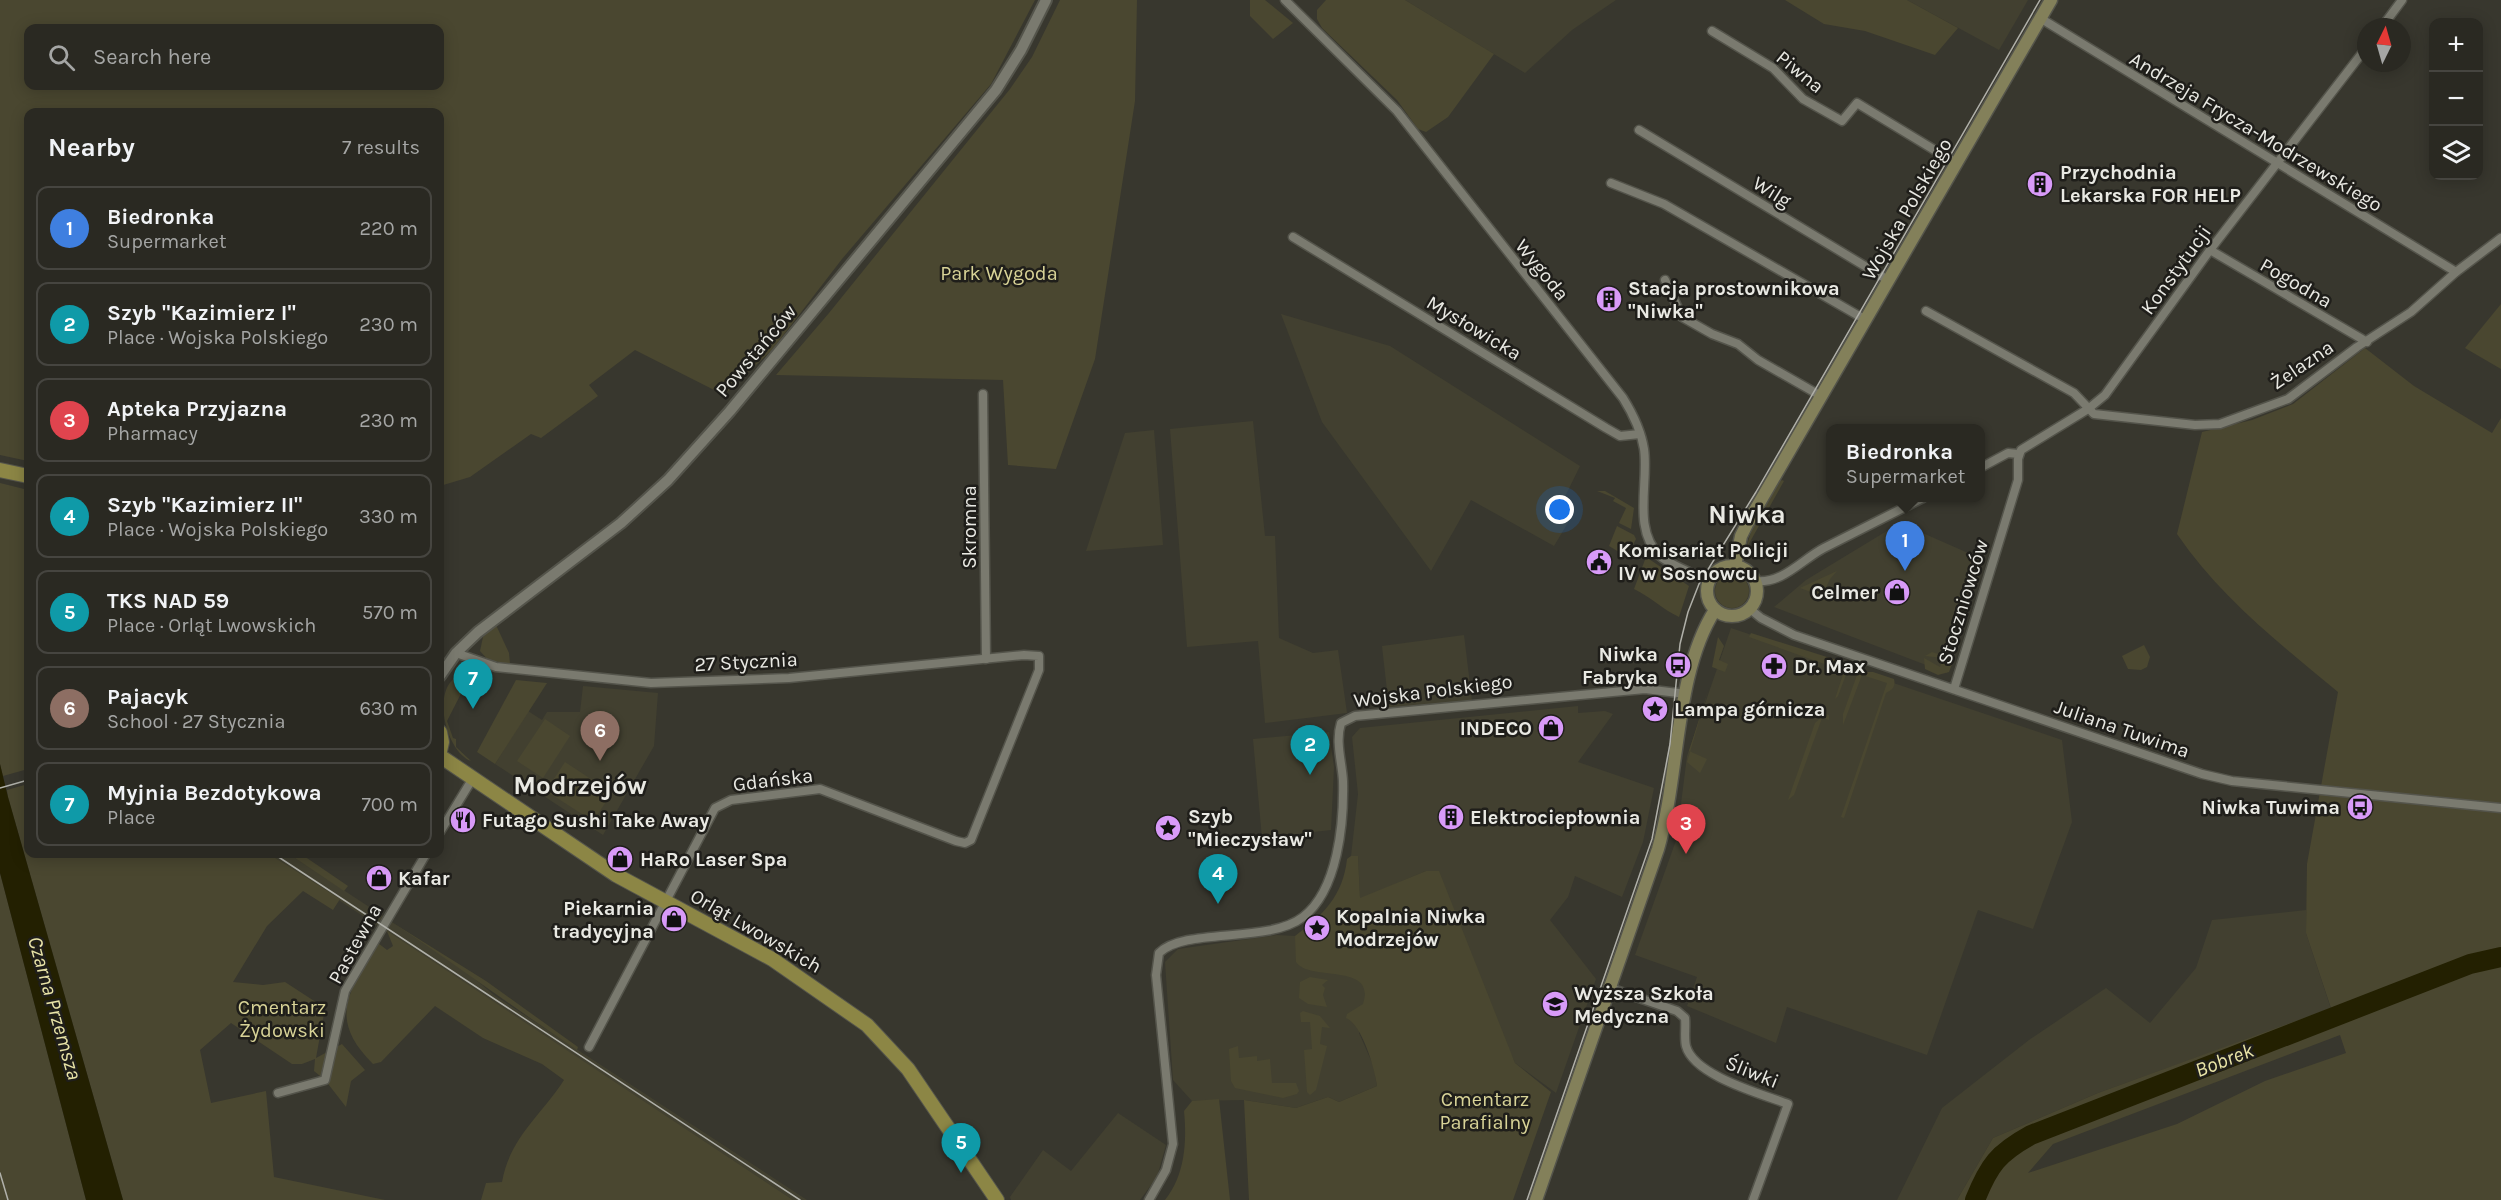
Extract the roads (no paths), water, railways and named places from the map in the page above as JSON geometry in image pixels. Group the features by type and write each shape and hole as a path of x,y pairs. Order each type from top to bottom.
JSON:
{"main road":[{"name":"Wojska Polskiego","path":"1735,566 1741,536 1747,524 2051,0"},
{"path":"0,470 24,475"},
{"path":"1735,566 1743,569 1755,581 1757,596 1750,609 1731,616 1715,610 1708,599 1709,581 1722,568 1735,566"},
{"path":"1536,1200 1662,836 1696,644 1715,610"},
{"name":"Orląt Lwowskich","path":"444,759 616,875 772,959 872,1030 908,1069 997,1200"}],"street":[{"name":"Powstańców","path":"444,670 456,653 490,622 627,517 697,448 996,90 1021,50 1046,0"},
{"name":"Wygoda","path":"1285,0 1397,111 1623,398 1640,434 1645,463 1645,522 1650,544 1666,560 1709,581"},
{"path":"2389,18 2402,0"},
{"name":"Andrzeja Frycza-Modrzewskiego","path":"2040,18 2456,272"},
{"name":"Piwna","path":"1712,32 1773,68 1803,99 1812,105 1842,121 1857,103 1956,163"},
{"name":"Konstytucji","path":"1985,465 2008,453 2019,454 2025,445 2088,409 2121,376 2210,250 2357,60"},
{"name":"Wilg","path":"1639,130 1888,280"},
{"path":"1611,183 1664,204 1866,320"},
{"name":"Mysłowicka","path":"1293,237 1606,428 1620,435 1640,434"},
{"name":"Żelazna","path":"2088,409 2094,414 2114,418 2195,425 2220,424 2288,399 2411,312 2456,272 2501,238"},
{"name":"Pogodna","path":"2210,250 2367,342"},
{"path":"1665,280 1682,317 1712,334 1738,344 1758,360 1821,396"},
{"path":"1926,311 2074,393 2088,409"},
{"name":"Skromna","path":"983,394 986,659"},
{"name":"Stoczniowców","path":"1954,689 2018,480 2019,454"},
{"path":"1755,581 1770,581 1791,571 1822,549 1915,502"},
{"name":"Juliana Tuwima","path":"1750,609 1761,618 1794,635 2202,774 2232,781 2501,808"},
{"name":"27 Stycznia","path":"456,653 496,666 651,683 789,678 1039,656"},
{"name":"Gdańska","path":"589,1047 715,808 731,800 820,789 965,843 971,840 1039,670 1039,656"},
{"name":"Wojska Polskiego","path":"1149,1200 1166,1170 1173,1144 1157,960 1160,953 1170,945 1290,926 1316,906 1328,886 1336,852 1342,801 1338,737 1341,723 1355,716 1583,694 1644,689 1686,694"},
{"path":"444,825 473,778"},
{"name":"Pastewna","path":"278,1093 325,1080 345,991 424,858"},
{"name":"Śliwki","path":"1610,988 1677,1011 1685,1018 1686,1048 1705,1070 1723,1080 1788,1104 1754,1200"}],"water":[{"name":"Czarna Przemsza","path":"0,764 24,858 123,1200 86,1200 0,873"}],"waterway":[{"name":"Bobrek","path":"1975,1200 1990,1169 2002,1154 2031,1135 2470,964 2501,957"}],"tram line":[{"path":"1527,1200 1652,839 1670,744 1680,644 1688,612 1699,584 1756,492 2040,0"},
{"path":"0,788 24,781"},
{"path":"280,858 800,1200"},
{"path":"0,1173 8,1200"}],"place":[{"name":"Przychodnia Lekarska FOR HELP","path":"2040,184"},
{"name":"Stacja prostownikowa \"Niwka\"","path":"1609,299"},
{"name":"Komisariat Policji IV w Sosnowcu","path":"1599,562"},
{"name":"Biedronka","path":"1905,571"},
{"name":"Celmer","path":"1897,592"},
{"name":"Niwka Fabryka","path":"1678,665"},
{"name":"Dr. Max","path":"1774,666"},
{"name":"Myjnia Bezdotykowa","path":"473,709"},
{"name":"Lampa górnicza","path":"1655,709"},
{"name":"INDECO","path":"1551,728"},
{"name":"Pajacyk","path":"600,761"},
{"name":"Szyb \"Kazimierz I\"","path":"1310,775"},
{"name":"Niwka Tuwima","path":"2360,807"},
{"name":"Elektrociepłownia","path":"1451,817"},
{"name":"Futago Sushi Take Away","path":"463,820"},
{"name":"Szyb \"Mieczysław\"","path":"1168,828"},
{"name":"Apteka Przyjazna","path":"1686,854"},
{"name":"HaRo Laser Spa","path":"620,859"},
{"name":"Kafar","path":"379,878"},
{"name":"Szyb \"Kazimierz II\"","path":"1218,904"},
{"name":"Piekarnia tradycyjna","path":"674,919"},
{"name":"Kopalnia Niwka Modrzejów","path":"1317,928"},
{"name":"Wyższa Szkoła Medyczna","path":"1555,1004"},
{"name":"TKS NAD 59","path":"961,1173"}],"district":[{"name":"Niwka","path":"1747,514"},
{"name":"Modrzejów","path":"580,785"}],"park label":[{"name":"Park Wygoda","path":"999,273"},
{"name":"Cmentarz Żydowski","path":"282,1018"},
{"name":"Cmentarz Parafialny","path":"1485,1110"}]}
